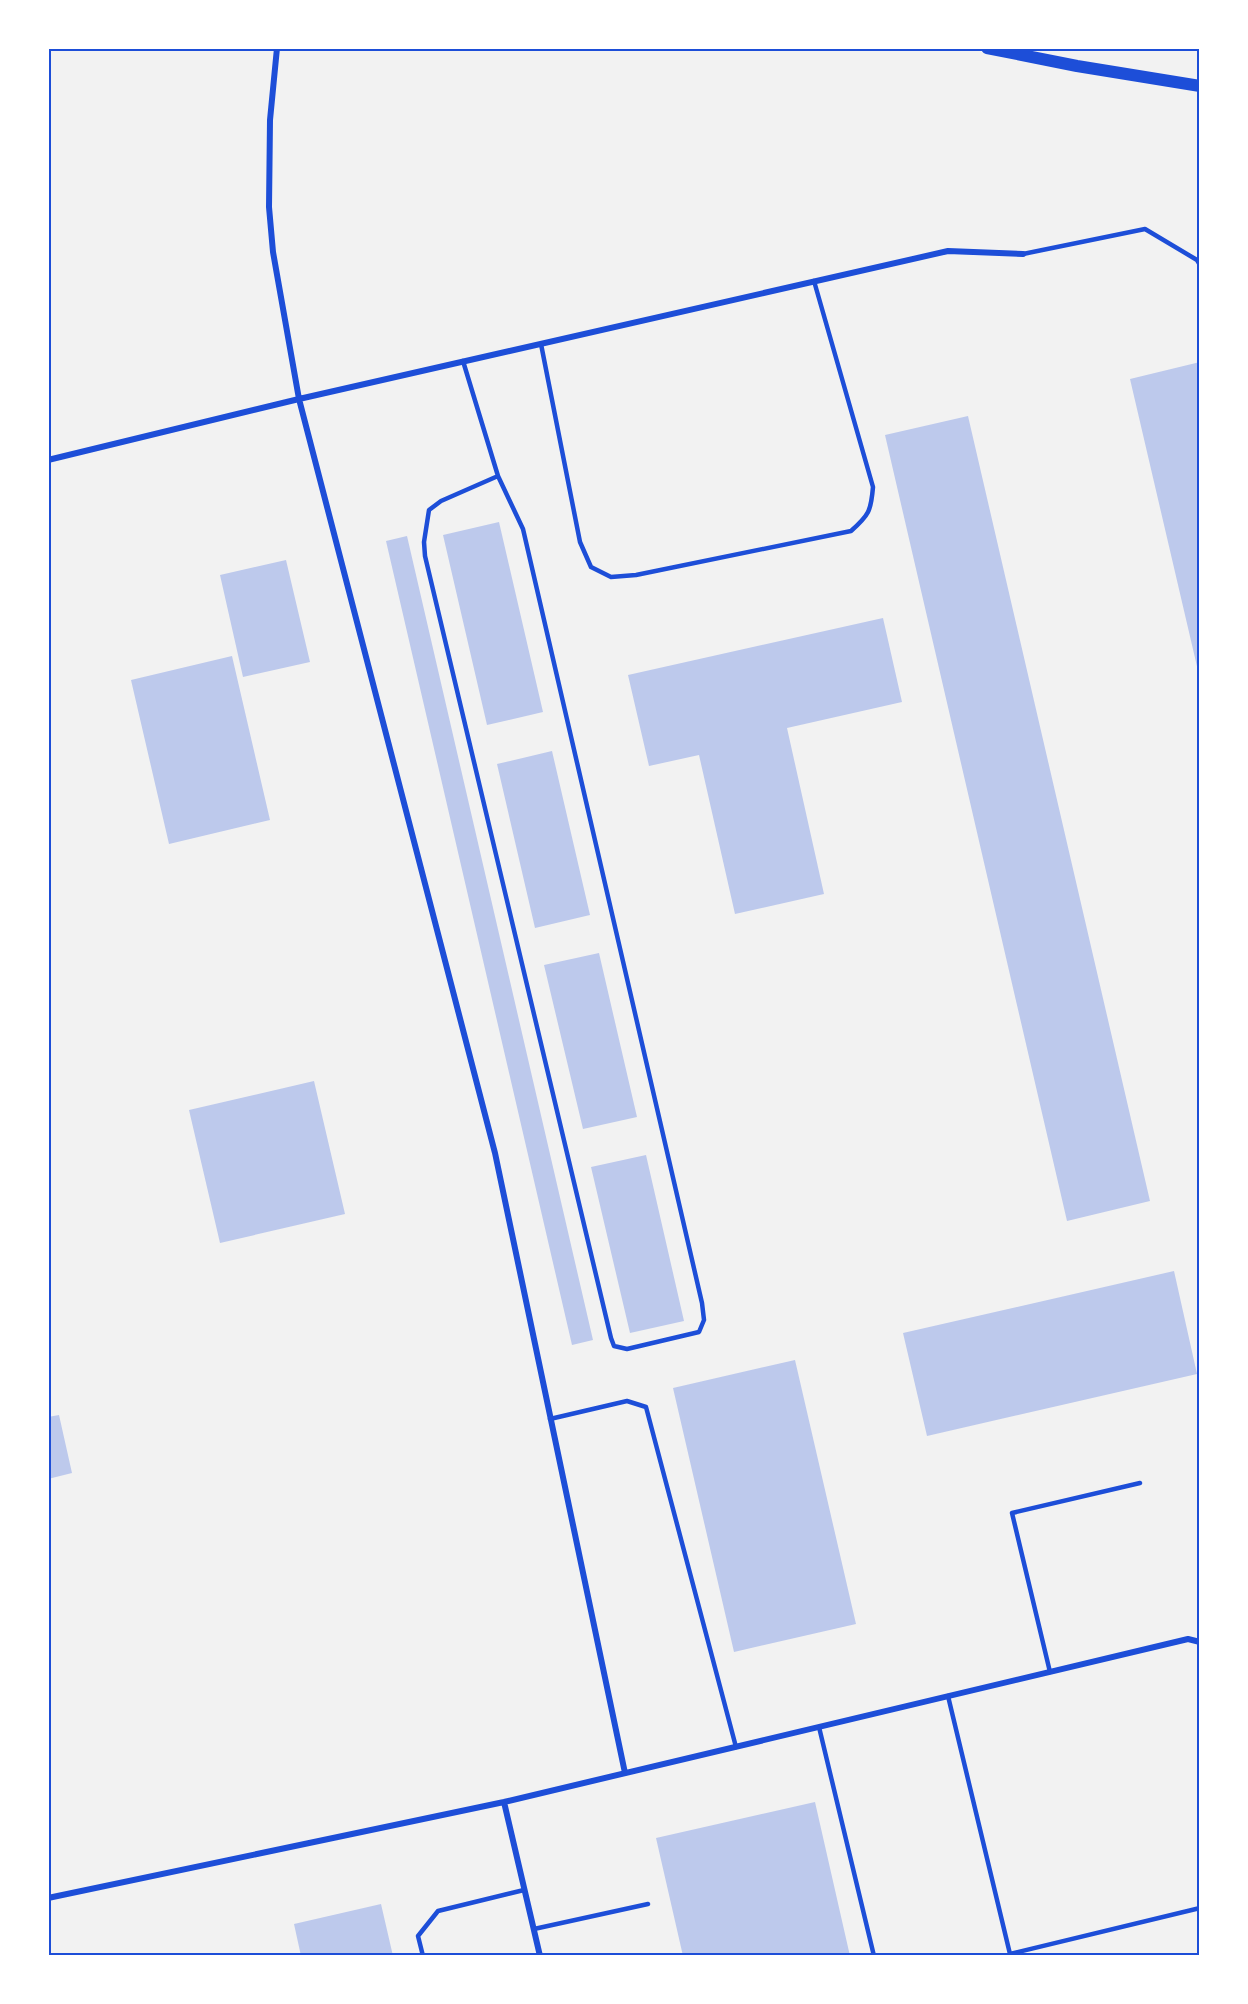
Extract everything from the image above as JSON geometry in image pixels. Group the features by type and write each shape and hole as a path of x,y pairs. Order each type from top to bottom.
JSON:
{"main road":[{"path":"987,48 1077,66 1200,86"}],"street":[{"path":"277,48 270,120 269,207 273,252 299,399 495,1154 626,1773"},
{"path":"48,460 299,399 948,250 1023,254"},
{"path":"48,1898 504,1802 1188,1639 1200,1642"},
{"path":"504,1802 540,1956"}],"lane":[{"path":"1023,254 1145,229 1197,260 1200,266"},
{"path":"542,344 580,542 591,567 611,577 636,575 850,531 862,521 872,507 873,487 814,281"},
{"path":"464,361 498,476 523,529 702,1303 704,1320 699,1332 627,1349 614,1346 611,1338 425,555 424,542 429,510 441,501 498,476"},
{"path":"550,1419 627,1401 646,1407 736,1747"},
{"path":"1050,1672 1012,1513 1140,1483"},
{"path":"948,1696 1010,1954 1200,1908"},
{"path":"819,1727 874,1956"},
{"path":"423,1956 418,1936 438,1911 525,1890"},
{"path":"534,1929 648,1904"}],"building":[{"path":"1200,362 1200,675 1199,675 1130,379"},
{"path":"968,416 1150,1201 1067,1221 885,435"},
{"path":"499,522 543,712 487,725 443,535"},
{"path":"407,536 593,1340 572,1345 386,541"},
{"path":"286,560 310,662 243,677 220,575"},
{"path":"883,618 902,702 787,728 824,894 735,914 699,755 649,766 628,675"},
{"path":"232,656 270,820 169,844 131,680"},
{"path":"552,751 590,915 535,928 497,764"},
{"path":"599,953 637,1117 583,1129 544,965"},
{"path":"314,1081 345,1214 220,1243 189,1110"},
{"path":"646,1155 684,1321 630,1333 591,1167"},
{"path":"1174,1271 1197,1374 927,1436 903,1333"},
{"path":"795,1360 856,1624 734,1652 673,1388"},
{"path":"59,1415 72,1473 48,1479 48,1417"},
{"path":"815,1802 850,1956 683,1956 656,1838"},
{"path":"381,1904 393,1956 301,1956 294,1924"}]}
